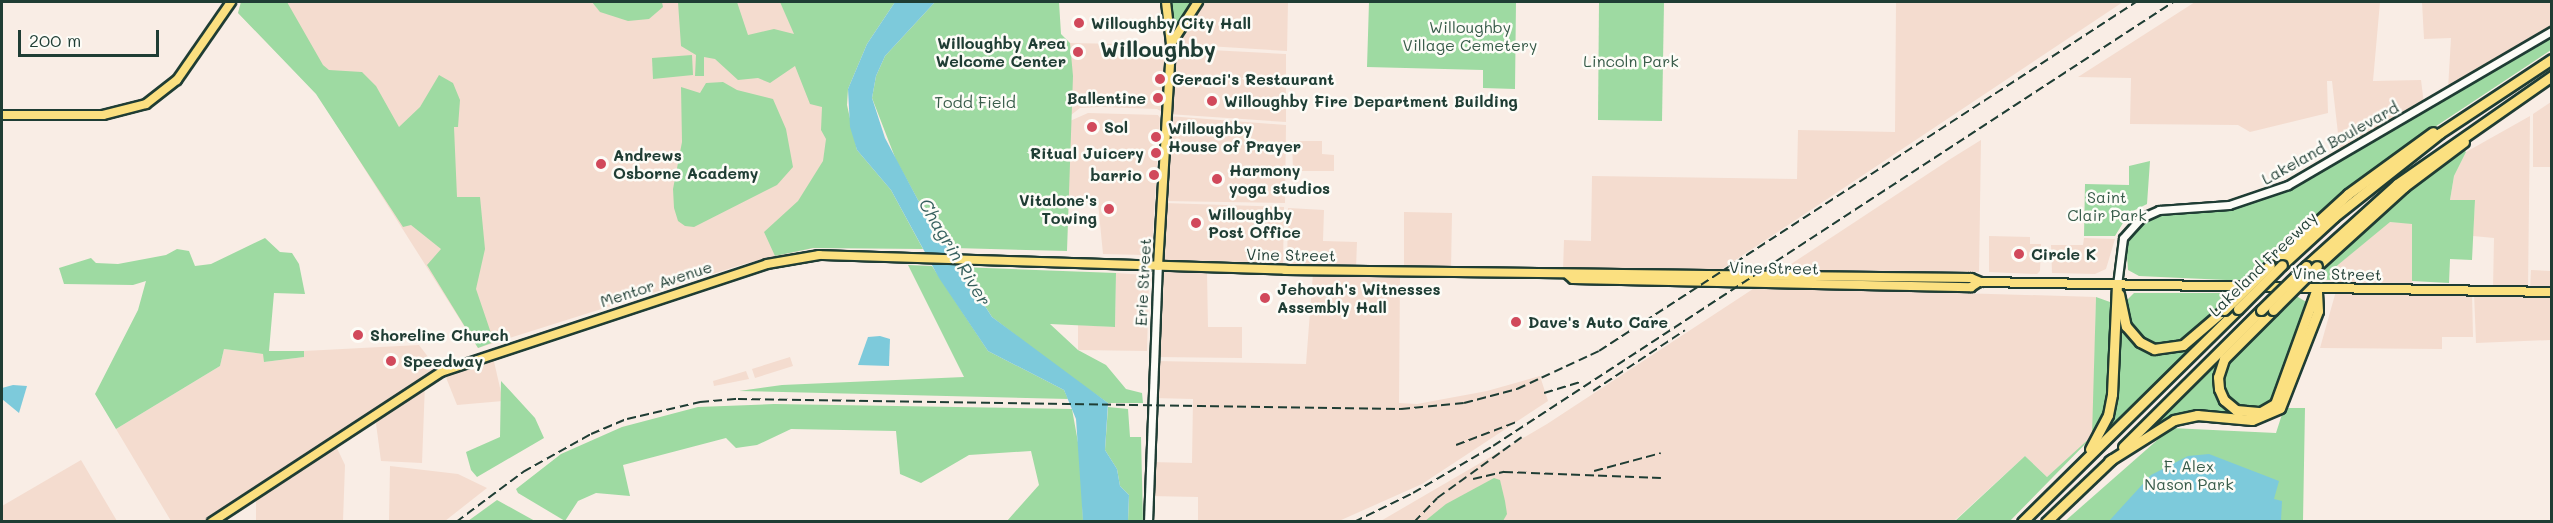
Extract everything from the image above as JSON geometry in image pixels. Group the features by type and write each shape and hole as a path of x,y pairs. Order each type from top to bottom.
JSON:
{"highway":[{"name":"Lakeland Freeway","path":"2022,522 2282,265 2391,171 2552,59"},
{"name":"Lakeland Freeway","path":"2046,522 2306,266 2397,184 2552,76"},
{"path":"2117,285 2126,326 2140,342 2154,349 2183,345 2224,310 2348,194 2392,160 2478,102 2510,87"},
{"path":"2317,289 2275,404 2261,412 2236,410 2224,400 2219,389 2218,377 2224,359 2317,266 2404,187 2490,118"},
{"path":"2086,457 2108,415 2112,394 2117,285"},
{"path":"2109,461 2174,420 2197,415 2252,420 2280,408 2318,311 2317,289"}],"main road":[{"path":"2,115 103,115 146,104 177,80 231,2"},
{"name":"Erie Street","path":"1158,266 1171,44 1166,2"},
{"path":"1171,44 1198,2"},
{"path":"1169,25 1183,27"},
{"name":"Mentor Avenue","path":"212,522 441,372 767,264 819,255 1158,266"},
{"name":"Vine Street","path":"1158,266 1568,275 1971,278 1978,282 2552,292"}],"street":[{"name":"Lakeland Boulevard","path":"2117,285 2123,238 2141,218 2159,210 2229,205 2288,185 2552,31"},
{"name":"Erie Street","path":"1148,522 1158,266"}],"shaded area":[{"name":"Andrews Osborne Academy","path":"241,2 822,2 851,246 813,248 744,264 478,348 317,94 238,13"},
{"path":"1199,2 1288,2 1287,51 1175,44"},
{"path":"1896,2 2123,2 1716,273 1563,271 1564,240 1591,241 1592,176 1797,179 1798,130 1895,132"},
{"path":"2195,2 2380,2 2373,81 2421,80 2424,104 2340,151 2332,81 2327,81 2328,113 2250,132 2238,125 2130,124 2131,78 2078,77"},
{"path":"2422,2 2551,2 2551,26 2448,89 2451,38 2424,39"},
{"path":"1070,43 1170,45 1166,114 1157,109 1100,107 1080,108 1071,115"},
{"path":"1172,48 1286,54 1286,122 1168,114"},
{"path":"2551,102 2551,167 2533,167 2533,114"},
{"path":"1088,113 1158,115 1160,118 1152,248 1145,250 1144,255 1103,254 1098,203 1068,201 1070,121"},
{"path":"1168,116 1286,125 1285,203 1164,201"},
{"path":"2530,116 2528,290 2493,289 2494,238 2473,236 2475,200 2450,200 2454,176 2466,152"},
{"path":"1981,140 1979,272 1782,270 1952,158"},
{"path":"1292,141 1322,141 1322,154 1334,155 1334,171 1293,171"},
{"path":"1164,203 1284,207 1283,268 1160,264"},
{"path":"1288,208 1324,210 1323,241 1357,242 1356,269 1287,269"},
{"path":"1404,212 1452,213 1451,270 1404,269"},
{"path":"2389,222 2412,223 2412,288 2332,287 2333,269"},
{"path":"1989,236 2030,237 2030,244 2041,244 2040,271 2037,274 1989,272"},
{"path":"2084,238 2115,239 2106,269 2095,274 2052,273 2051,245 2083,245"},
{"path":"1160,268 1207,272 1208,327 1242,327 1242,358 1156,357"},
{"path":"2531,270 2551,271 2551,291 2530,290"},
{"path":"1116,273 1146,275 1149,280 1147,351 1078,350 1078,325 1115,327"},
{"path":"1313,273 1400,275 1399,403 1417,404 1487,391 1540,376 1548,401 1422,484 1339,521 1198,521 1198,497 1150,496 1151,462 1192,463 1193,399 1153,398 1155,361 1306,364"},
{"path":"1756,287 2096,297 2093,436 2047,477 2025,456 1954,521 1379,522 1547,424"},
{"path":"2336,291 2472,292 2473,337 2442,337 2442,349 2320,348"},
{"path":"2474,292 2551,294 2551,340 2476,343"},
{"path":"419,345 438,370 208,521 171,521 116,429 220,366 224,349 264,354 264,362 304,357 304,351"},
{"path":"493,357 503,401 457,405 445,375"},
{"path":"790,357 793,366 755,378 752,369"},
{"path":"746,371 749,379 714,386 713,381"},
{"path":"425,383 422,463 381,461 375,416"},
{"path":"335,444 345,465 343,521 256,522 256,498"},
{"path":"81,460 117,521 2,521 2,506"},
{"path":"390,466 458,474 487,488 445,521 389,521"}],"green space":[{"path":"241,2 287,2 323,65 329,70 362,72 376,86 399,127 420,107 439,75 453,83 460,100 458,127 454,127 457,197 480,197 485,249 476,289 494,342 478,348 427,265 441,249 411,225 403,227 316,94 238,13"},
{"path":"592,2 662,2 663,7 649,19 628,21 600,12"},
{"path":"678,2 737,2 748,35 774,29 794,34 780,2 895,2 867,44 848,89 847,105 857,150 891,190 923,249 813,248 775,256 764,232 798,201 823,161 826,139 821,130 822,107 810,104 795,66 770,83 758,78 738,80 715,59 704,57 704,76 695,76 696,55 681,46"},
{"name":"Todd Field","path":"935,2 1059,2 1061,34 1070,43 1073,76 1067,251 954,248 918,200 896,160 872,98 876,76 885,56"},
{"path":"1171,2 1190,2 1177,24 1174,22"},
{"name":"Willoughby Village Cemetery","path":"1369,2 1516,2 1515,89 1483,88 1483,70 1367,67"},
{"name":"Lincoln Park","path":"1599,2 1664,2 1662,121 1598,120"},
{"path":"2551,34 2551,50 2391,156 2348,188 2248,281 2139,276 2128,270 2126,242 2149,217 2224,209 2286,189"},
{"path":"692,55 693,75 653,79 652,58"},
{"path":"723,82 737,90 773,99 786,129 793,167 777,185 694,227 685,226 678,221 674,208 673,189 682,142 681,87 700,93 706,83"},
{"path":"2462,148 2466,152 2454,176 2450,200 2475,200 2472,260 2450,259 2449,283 2412,281 2412,224 2390,222 2333,269 2332,280 2311,279 2361,229"},
{"name":"Saint Clair Park","path":"2150,161 2147,204 2129,213 2115,236 2084,236 2085,184 2129,185 2129,166"},
{"path":"265,238 280,252 292,253 299,264 305,294 274,293 269,351 304,351 304,357 264,362 263,354 224,349 220,366 116,429 95,394 138,310 146,281 133,285 64,284 59,268 91,258 96,263 118,264 166,255 177,249 189,251 195,266 211,264"},
{"path":"908,265 932,266 988,351 1064,390 1068,399 739,391 782,385 964,377"},
{"path":"960,267 1116,273 1115,327 1050,324 1078,350 1106,365 1126,389 1142,393 1143,403 1108,403 1065,373 992,317"},
{"path":"2134,293 2235,293 2182,342 2157,345 2140,335 2129,322 2126,301"},
{"path":"2293,294 2308,303 2276,397 2263,408 2236,406 2223,388 2226,363"},
{"path":"2096,297 2110,302 2109,382 2105,411 2093,436 2010,521 1954,522 2025,456 2047,477 2092,436"},
{"path":"2119,320 2131,341 2154,353 2184,350 2197,342 2101,438 2107,423"},
{"path":"2224,353 2215,375 2238,418 2202,413 2139,436"},
{"path":"501,381 535,418 544,438 477,477 471,470 466,452 500,437"},
{"path":"774,404 1072,409 1081,459 1083,521 1007,521 1039,485 1031,451 969,455 921,483 900,474 896,431 791,429 757,445 736,448 726,438 623,465 630,496 596,493 578,501 565,521 518,493 516,489 561,454 622,427 698,407"},
{"path":"1108,407 1128,409 1130,437 1141,437 1143,521 1128,521 1129,495 1120,486 1117,469 1105,450"},
{"name":"F. Alex Nason Park","path":"2284,408 2305,408 2303,521 2064,522 2171,428 2276,433"},
{"path":"1494,478 1500,480 1505,501 1507,514 1503,521 1425,521 1446,504"},
{"path":"497,500 535,521 468,521"}],"water":[{"path":"895,2 935,2 885,56 876,76 872,98 885,138 918,200 954,248 949,250 992,317 1108,403 1105,450 1117,469 1120,486 1129,495 1128,521 1083,521 1076,419 1064,390 988,351 939,278 891,190 857,150 850,127 848,89 867,44"},
{"path":"880,336 890,339 889,366 858,365 868,337"},
{"path":"13,385 27,386 19,413 2,399 2,388"},
{"path":"2209,454 2279,481 2274,499 2282,501 2281,521 2109,521 2151,475 2188,456"}],"railway":[{"path":"456,522 523,472 591,434 627,419 700,402 738,399 1401,409 1464,403 1517,389 1599,351 2136,2"},
{"path":"1354,522 1413,493 1493,446 2173,2"},
{"path":"1593,391 1685,330"},
{"path":"1544,393 1579,382"},
{"path":"1456,445 1519,421"},
{"path":"1414,522 1437,498 1522,437"},
{"path":"1594,471 1661,453"},
{"path":"1473,479 1504,472 1661,478"}],"place":[{"name":"Willoughby City Hall","path":"1079,23"},
{"name":"Willoughby Area Welcome Center","path":"1078,52"},
{"name":"Geraci's Restaurant","path":"1160,79"},
{"name":"Ballentine","path":"1158,98"},
{"name":"Willoughby Fire Department Building","path":"1212,101"},
{"name":"Sol","path":"1092,127"},
{"name":"Willoughby House of Prayer","path":"1156,137"},
{"name":"Ritual Juicery","path":"1156,153"},
{"name":"Andrews Osborne Academy","path":"601,164"},
{"name":"barrio","path":"1154,175"},
{"name":"Harmony yoga studios","path":"1217,179"},
{"name":"Vitalone's Towing","path":"1109,209"},
{"name":"Willoughby Post Office","path":"1196,223"},
{"name":"Circle K","path":"2019,254"},
{"name":"Jehovah's Witnesses Assembly Hall","path":"1265,298"},
{"name":"Dave's Auto Care","path":"1516,322"},
{"name":"Shoreline Church","path":"358,335"},
{"name":"Speedway","path":"391,361"}],"district":[{"name":"Willoughby","path":"1158,49"}],"water label":[{"name":"Chagrin River","path":"955,252"}]}
